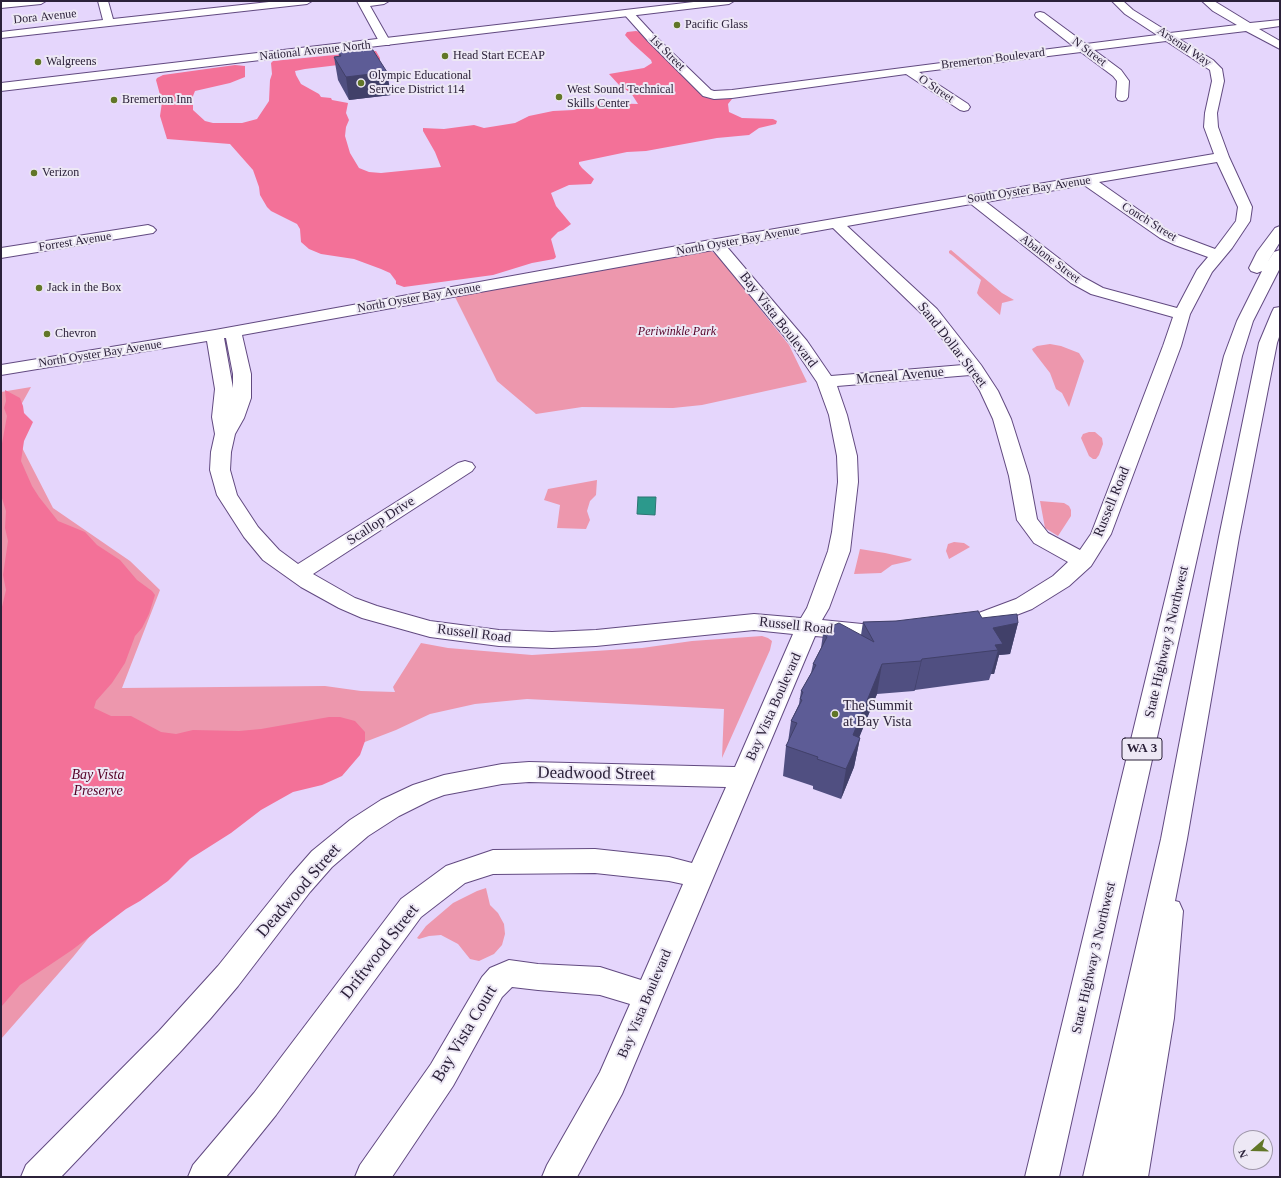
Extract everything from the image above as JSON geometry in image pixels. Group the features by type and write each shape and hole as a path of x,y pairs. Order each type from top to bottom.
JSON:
{"main road":[{"path":"1,5 41,1"},
{"path":"103,1 109,23"},
{"name":"Dora Avenue","path":"1,35 308,1"},
{"path":"384,1 363,2 385,43"},
{"name":"National Avenue North","path":"5,87 729,1"},
{"name":"Arsenal Way","path":"1117,1 1129,12 1216,69 1218,81 1211,112 1211,127 1222,157"},
{"path":"1206,1 1280,46"},
{"name":"1st Street","path":"628,13 707,93"},
{"name":"N Street","path":"1040,15 1117,73 1123,81 1122,97"},
{"name":"Bremerton Boulevard","path":"707,93 714,95 732,94 1280,23"},
{"name":"O Street","path":"908,70 964,108"},
{"name":"South Oyster Bay Avenue","path":"836,223 1222,157"},
{"name":"Russell Road","path":"946,628 980,620 1024,604 1061,581 1083,561 1101,534 1172,346 1182,314 1205,270 1244,221 1245,207 1222,157"},
{"name":"Conch Street","path":"1086,180 1165,234 1180,242 1218,255"},
{"name":"Abalone Street","path":"973,199 1077,280 1097,290 1182,314"},
{"name":"North Oyster Bay Avenue","path":"1,370 233,332 836,223"},
{"name":"Sand Dollar Street","path":"836,223 931,313 975,369 989,391 1002,419 1019,476 1027,520 1041,538 1083,561"},
{"name":"Forrest Avenue","path":"1,253 148,230"},
{"path":"1244,321 1247,296 1254,272 1265,252 1280,231"},
{"name":"Bay Vista Boulevard","path":"559,1177 611,1083 808,626 818,608 839,551 847,493 847,456 838,415 826,382 801,345 716,244"},
{"name":"State Highway 3 Northwest","path":"1042,1177 1230,370 1244,321 1280,255"},
{"path":"1100,1177 1174,839 1232,521 1268,343 1280,312"},
{"name":"Russell Road","path":"225,434 236,418 242,398 242,374 233,332"},
{"name":"Russell Road","path":"215,335 224,388 221,417 225,434 220,461 221,477 227,494 237,512 261,545 297,574 325,592 370,612 430,629 493,637 552,640 596,638 754,622 876,633 914,632"},
{"name":"Mcneal Avenue","path":"826,382 975,369"},
{"name":"Scallop Drive","path":"297,574 465,467"},
{"name":"Deadwood Street","path":"38,1177 170,1041 208,998 322,859 359,828 390,808 422,792 444,785 502,774 529,772 743,777"},
{"path":"1131,1177 1159,1018 1167,949 1174,839"},
{"name":"Driftwood Street","path":"205,1177 265,1104 411,908 456,874 493,862 595,861 670,868 700,877"},
{"name":"Bay Vista Court","path":"372,1177 442,1075 492,988 500,978 509,973 538,977 600,981 648,996"}],"green space":[{"path":"627,32 640,32 702,92 732,99 728,104 729,112 742,118 773,119 777,121 776,124 759,128 749,135 717,138 646,151 627,152 579,162 582,168 594,179 591,184 569,185 551,193 556,206 571,224 558,232 551,239 556,257 554,259 532,263 493,275 404,287 396,284 396,281 390,273 381,269 354,259 321,254 309,249 301,242 300,229 297,224 271,211 267,207 260,195 253,170 230,144 167,139 160,116 162,102 156,80 163,75 235,65 245,66 245,77 230,83 195,91 193,96 193,110 205,121 213,123 242,123 257,119 269,101 270,80 272,74 271,63 273,61 376,51 380,60 305,69 295,71 296,75 301,84 319,94 321,97 348,103 346,113 349,120 346,127 345,136 350,153 359,168 369,172 381,173 441,167 435,152 423,131 423,128 444,129 474,125 484,128 515,123 529,116 553,111 574,110 582,107 606,103 638,104 631,93 620,86 609,74 644,68 652,63 651,60 625,35"},
{"path":"951,250 1002,293 1014,300 1002,303 1000,315 977,293 981,280 949,253"},
{"name":"Periwinkle Park","path":"699,251 711,251 716,254 789,345 807,382 702,405 673,408 582,407 536,414 497,381 455,297"},
{"path":"1050,344 1061,346 1079,353 1084,361 1069,407 1062,393 1056,389 1050,373 1032,349 1037,346"},
{"name":"Bay Vista Preserve","path":"31,387 16,414 15,434 53,508 130,561 160,590 122,688 325,686 361,691 395,692 393,687 421,643 448,648 532,655 642,648 692,641 762,636 772,641 770,650 722,758 724,709 527,699 475,704 430,714 396,730 331,755 142,872 73,957 1,1039 1,392"},
{"name":"Bay Vista Preserve","path":"5,390 20,398 24,413 33,422 24,441 21,461 32,486 39,497 58,521 85,532 97,545 120,560 137,580 155,595 149,614 142,628 135,636 125,663 112,683 96,701 94,708 111,716 131,716 161,732 176,734 193,730 239,731 261,729 329,717 340,717 355,721 365,732 365,741 360,755 342,776 322,785 293,792 261,810 231,833 190,859 168,881 126,909 72,950 20,985 1,1007 1,611 6,590 3,575 8,541 5,528 6,511 1,495 1,449 7,416 4,408 6,401"},
{"path":"1095,432 1102,438 1103,444 1096,459 1089,456 1081,438 1083,434"},
{"path":"597,480 596,495 590,501 587,511 590,520 586,529 557,528 560,505 544,500 548,489"},
{"path":"1040,501 1064,503 1069,506 1071,516 1058,536 1045,528"},
{"path":"954,542 964,543 970,547 949,559 946,551 948,544"},
{"path":"860,549 912,559 910,561 892,565 881,573 854,574"},
{"path":"486,888 490,905 498,913 504,924 505,934 502,945 494,954 479,961 470,959 458,944 441,935 419,939 417,938 426,926 453,903"}],"shaded area":[{"path":"638,497 656,497 655,515 637,514"}],"building":[{"path":"371,47 387,72 346,77 334,57 341,56 338,51"},
{"path":"978,611 982,618 1017,614 1018,623 993,628 1003,644 995,645 998,650 922,659 921,661 882,664 853,735 860,738 846,769 786,746 797,723 791,721 802,700 800,699 803,692 801,691 816,665 813,664 827,637 823,634 829,627 839,623 874,642 863,622 896,621"}],"place":[{"name":"Pacific Glass","path":"677,25"},
{"name":"Head Start ECEAP","path":"445,56"},
{"name":"Walgreens","path":"38,62"},
{"name":"Olympic Educational Service District 114","path":"361,83"},
{"name":"West Sound Technical Skills Center","path":"559,97"},
{"name":"Bremerton Inn","path":"114,100"},
{"name":"Verizon","path":"34,173"},
{"name":"Jack in the Box","path":"39,288"},
{"name":"Chevron","path":"47,334"},
{"name":"The Summit at Bay Vista","path":"835,714"}]}
